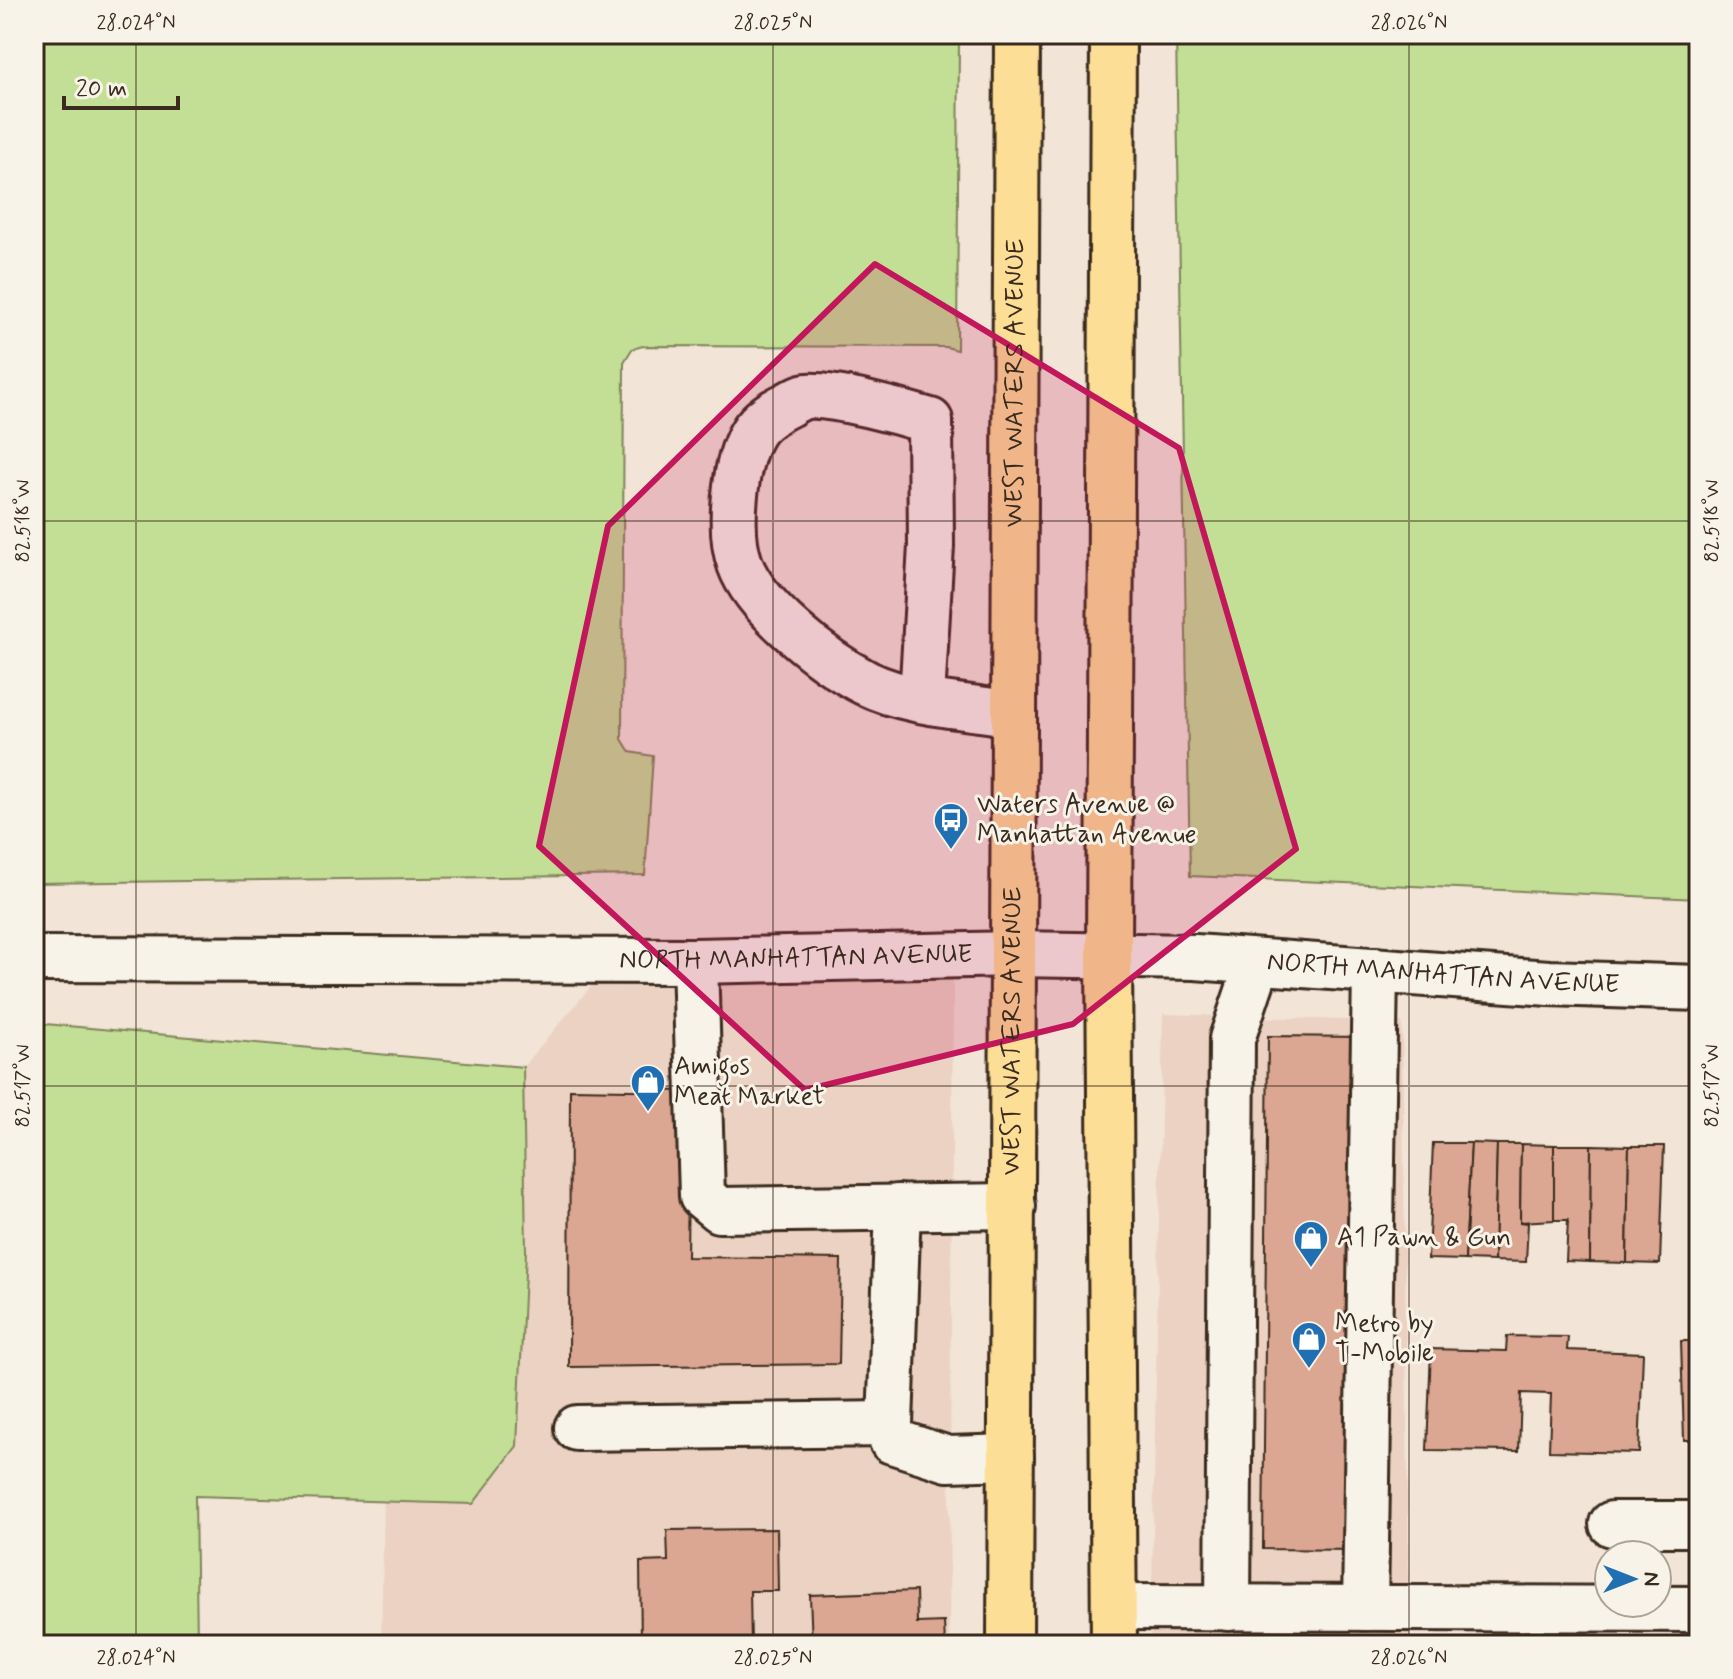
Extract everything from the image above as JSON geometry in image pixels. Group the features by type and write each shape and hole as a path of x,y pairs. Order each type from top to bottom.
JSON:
{"main road":[{"name":"WEST WATERS AVENUE","path":"1010,1645 1017,34"},
{"path":"1113,34 1109,957 1114,1626"}],"street":[{"path":"922,698 931,546 930,421 890,409 805,396 773,412 754,430 743,452 733,518 740,564 761,600 804,639 866,683 922,698 1014,714"},
{"name":"NORTH MANHATTAN AVENUE","path":"34,959 695,961 1015,954 1258,962 1549,983 1699,988"},
{"path":"695,961 702,1196 719,1210 1013,1206"},
{"path":"1228,1608 1232,1039 1258,962"},
{"path":"1365,1608 1375,970"},
{"path":"898,1207 890,1424 892,1441 948,1459 1011,1457"},
{"path":"577,1428 890,1424"},
{"path":"1612,1524 1699,1524"},
{"path":"1114,1626 1228,1608 1365,1608 1676,1621"}],"highlighted area":[{"path":"875,264 1179,448 1296,849 1073,1024 805,1090 539,846 608,526"}],"shaded area":[{"path":"953,975 949,1645 381,1645 384,1502 473,1504 517,1446 526,1251 523,1067 594,983 727,984"},
{"path":"1163,1014 1402,1022 1409,1588 1152,1588"},
{"path":"1151,1627 1410,1628 1410,1642 1583,1641 1579,1645 1150,1645"}],"green space":[{"path":"34,34 959,34 957,350 946,347 643,346 632,349 624,362 622,739 630,752 653,756 645,875 34,883"},
{"path":"1176,34 1699,34 1699,899 1190,876"},
{"path":"34,1023 523,1067 526,1251 517,1446 473,1504 195,1496 197,1645 34,1645"}],"building":[{"path":"1268,1036 1364,1037 1358,1550 1263,1549"},
{"path":"570,1089 689,1091 687,1257 841,1259 839,1364 569,1367"},
{"path":"1433,1143 1471,1143 1465,1260 1428,1259"},
{"path":"1471,1143 1497,1144 1494,1261 1465,1260"},
{"path":"1497,1144 1521,1144 1520,1222 1528,1223 1526,1262 1494,1261"},
{"path":"1521,1144 1554,1145 1554,1220 1520,1222"},
{"path":"1554,1145 1591,1145 1590,1262 1566,1261 1568,1220 1554,1220"},
{"path":"1591,1145 1629,1146 1627,1263 1590,1262"},
{"path":"1629,1146 1664,1146 1660,1264 1627,1263"},
{"path":"1507,1336 1568,1337 1567,1350 1643,1353 1639,1453 1549,1451 1551,1394 1521,1393 1519,1451 1427,1450 1431,1349 1506,1351"},
{"path":"1681,1341 1699,1341 1699,1440 1684,1440"},
{"path":"777,1529 778,1591 750,1591 751,1645 641,1645 640,1562 668,1561 667,1530"},
{"path":"916,1591 917,1623 944,1622 945,1645 812,1645 810,1595"}],"place":[{"name":"Waters Avenue @ Manhattan Avenue","path":"951,851"},
{"name":"Amigos Meat Market","path":"648,1113"},
{"name":"A1 Pawn & Gun","path":"1311,1269"},
{"name":"Metro by T-Mobile","path":"1309,1370"}]}
